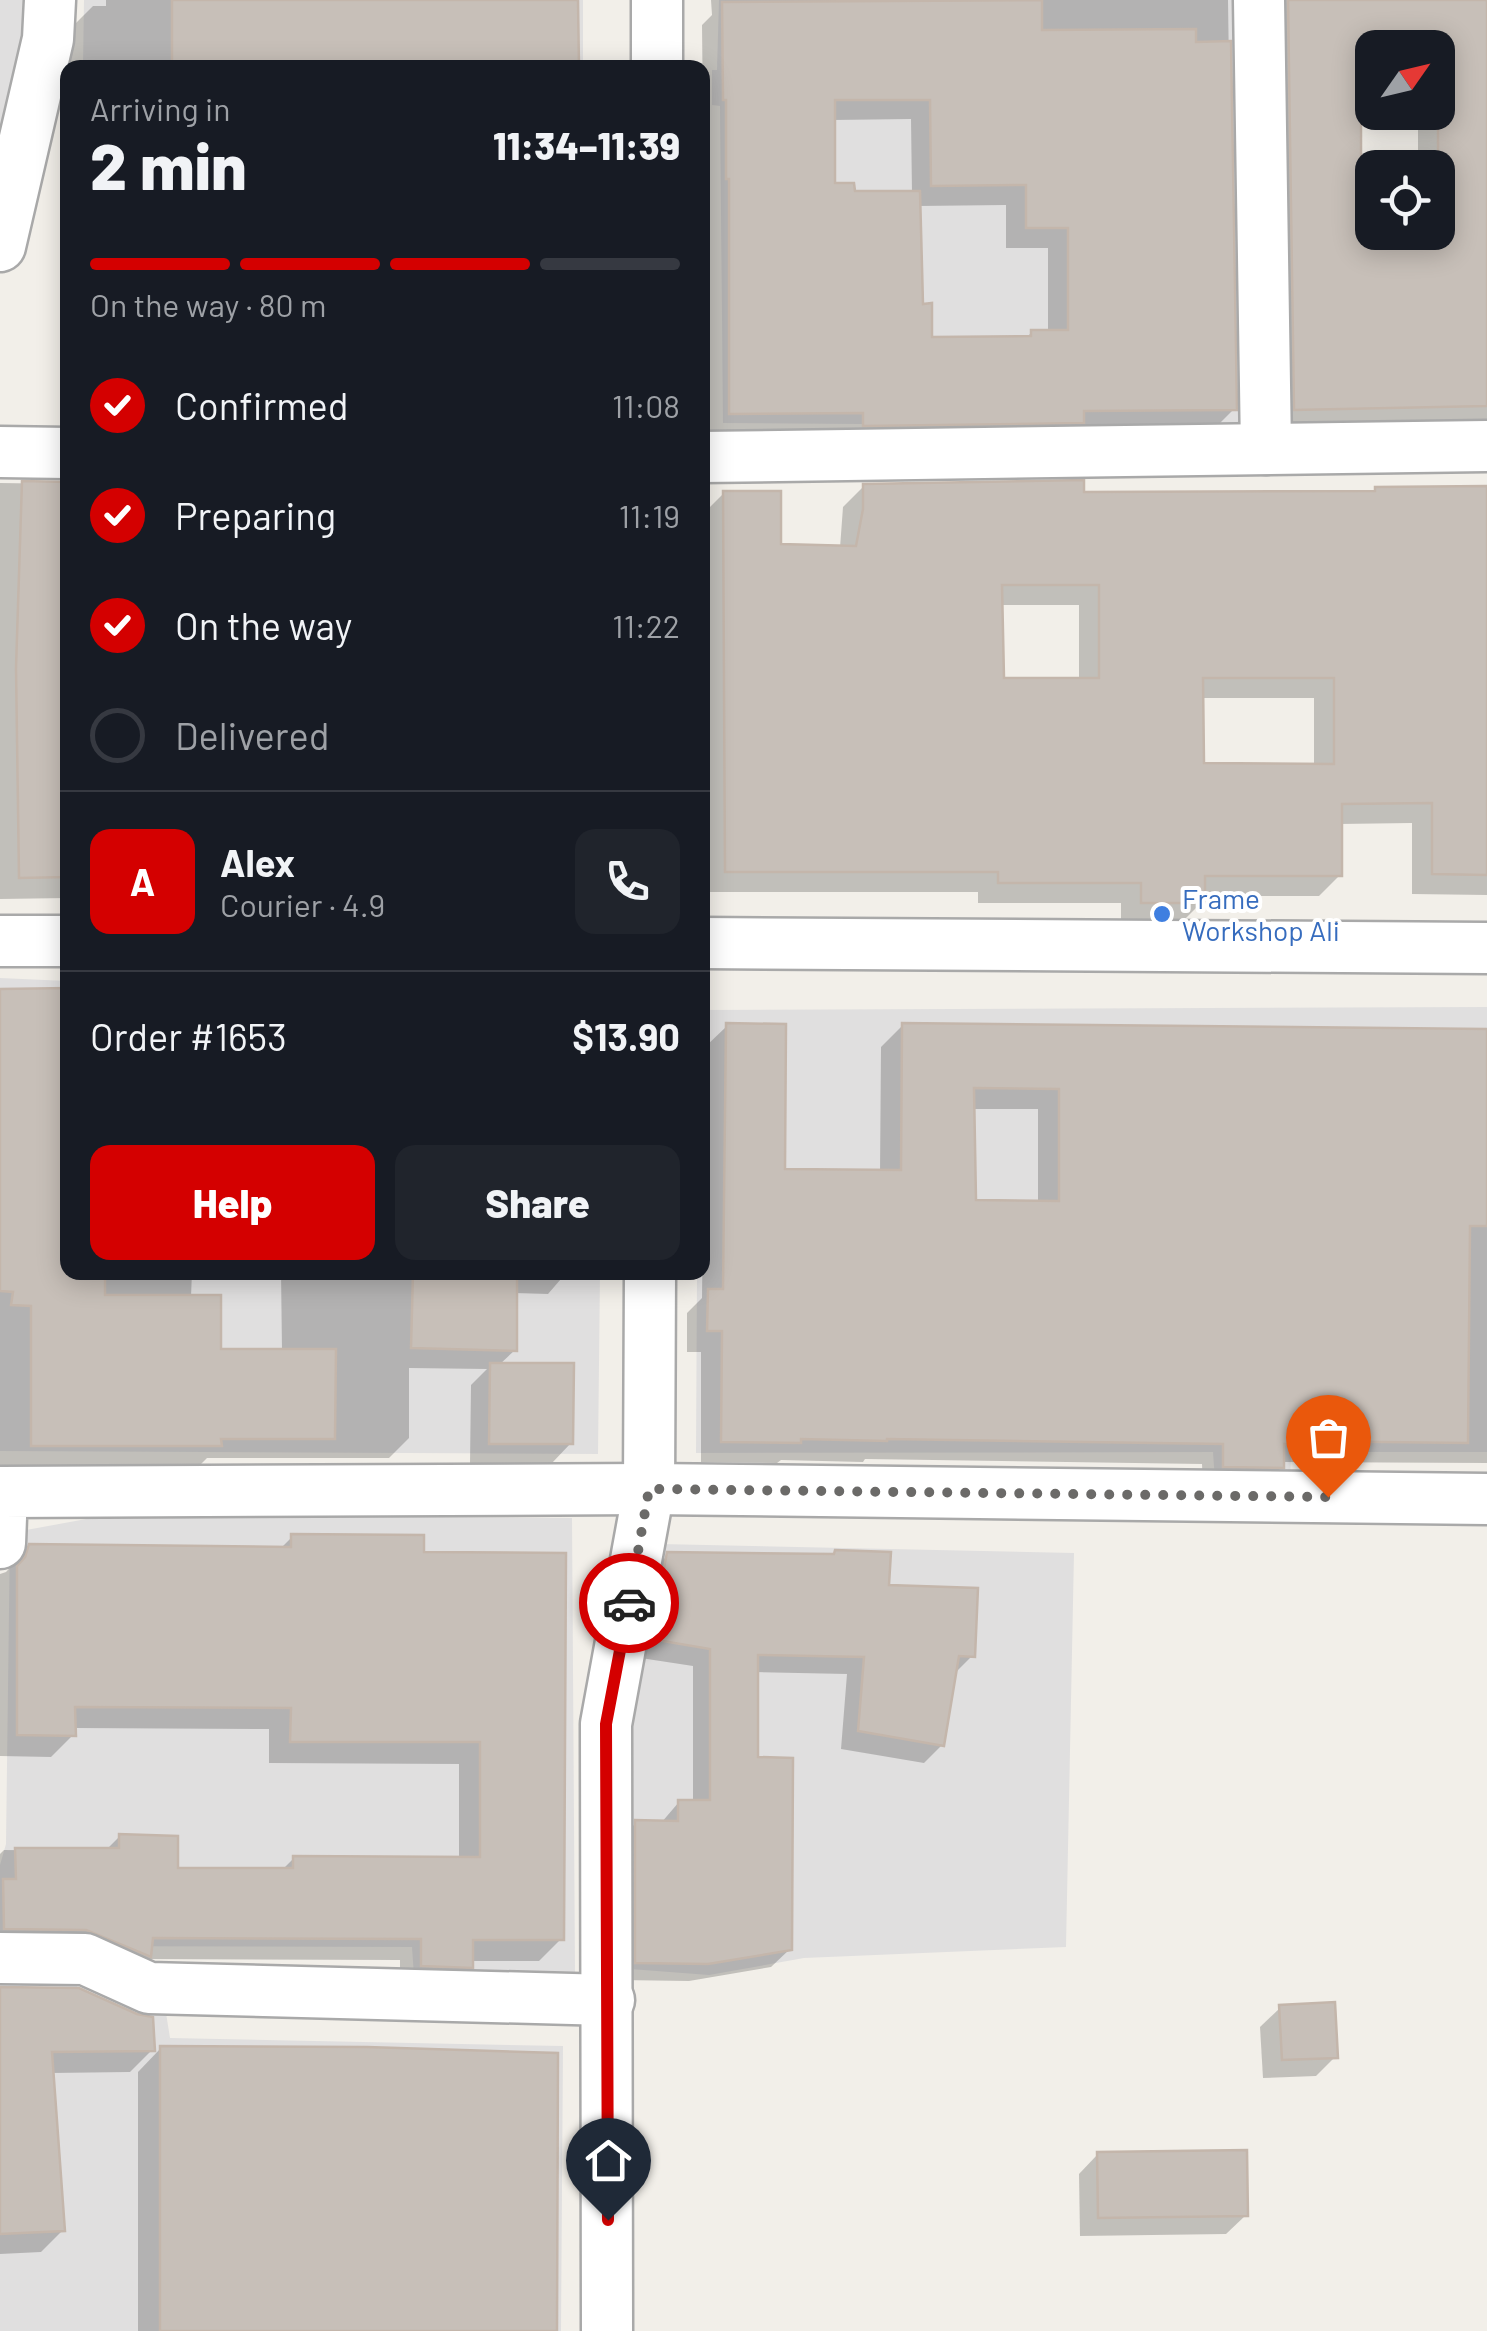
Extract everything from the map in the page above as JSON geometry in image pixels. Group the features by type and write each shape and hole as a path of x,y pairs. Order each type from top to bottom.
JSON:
{"street":[{"path":"0,246 48,39 50,0"},
{"path":"656,0 657,60"},
{"path":"1259,0 1266,449"},
{"path":"710,457 1487,446"},
{"path":"0,452 60,453"},
{"path":"0,941 60,942"},
{"path":"710,943 1487,948"},
{"path":"607,2331 606,1724 649,1489 650,1280"},
{"path":"0,1543 2,1492 649,1489 1487,1499"},
{"path":"0,1958 85,1959 150,1988 609,2000"}],"shaded area":[{"path":"0,0 30,0 0,131"},
{"path":"84,0 583,0 583,60 83,60"},
{"path":"719,0 1233,0 1239,427 723,423 720,106 712,105"},
{"path":"0,978 60,981 60,1280 600,1280 598,1454 0,1451"},
{"path":"1487,1007 1487,1452 1291,1452 1290,1481 1215,1481 1213,1452 696,1453 697,1280 710,1280 710,1010"},
{"path":"108,1515 572,1518 575,1973 414,1976 412,1947 0,1946 0,1865 6,1844 10,1533"},
{"path":"660,1544 1074,1553 1066,1947 804,1958 709,1975 630,1969 626,1729"},
{"path":"0,1966 77,1983 77,2012 166,2013 170,2038 563,2046 561,2331 0,2331"}],"building":[{"path":"172,0 578,0 579,60 172,60"},
{"path":"1042,0 1042,30 1196,29 1196,42 1231,41 1237,410 1084,411 1084,423 863,426 863,413 729,414 729,179 722,2","holes":["835,100 930,100 931,186 1026,185 1026,228 1068,228 1068,330 1031,330 1031,336 932,337 932,303 923,304 920,191 855,191 854,183 835,183"]},
{"path":"1288,0 1487,0 1487,406 1294,410","holes":["1355,30 1455,30 1455,130 1438,130 1438,150 1455,150 1455,250 1355,250 1355,150 1361,150 1361,130 1355,130"]},
{"path":"1084,480 1084,492 1375,491 1375,487 1487,486 1487,875 1432,874 1432,803 1342,804 1342,876 1205,876 1205,903 1141,903 1141,883 998,883 998,872 725,872 723,491 781,491 781,544 856,546 863,484","holes":["1002,585 1099,585 1099,678 1004,678","1203,678 1334,678 1334,764 1204,763"]},
{"path":"22,481 60,482 60,877 19,878 16,668"},
{"path":"60,988 60,1280 105,1280 105,1295 221,1295 221,1349 336,1349 335,1439 221,1439 222,1446 31,1446 31,1306 11,1305 13,1292 0,1291 0,989"},
{"path":"726,1023 786,1024 785,1169 901,1170 902,1023 1487,1029 1487,1226 1470,1226 1468,1443 1292,1441 1292,1445 1284,1444 1284,1468 1223,1467 1223,1444 887,1439 721,1442 722,1331 707,1331 708,1289 723,1289","holes":["974,1088 1059,1089 1059,1201 976,1200"]},
{"path":"413,1280 517,1280 517,1351 411,1348"},
{"path":"490,1363 574,1363 573,1444 489,1444"},
{"path":"291,1534 424,1535 424,1552 566,1553 564,1940 473,1940 473,1968 421,1966 421,1939 153,1938 151,1957 86,1930 4,1929 3,1879 16,1879 15,1848 119,1848 119,1834 178,1836 178,1868 293,1868 293,1856 480,1857 480,1742 290,1742 291,1708 75,1707 76,1736 17,1735 17,1566 29,1544 291,1547"},
{"path":"835,1550 891,1552 889,1585 978,1588 975,1657 959,1656 944,1746 858,1731 864,1657 758,1655 758,1757 793,1758 792,1950 708,1964 635,1963 635,1820 678,1821 678,1800 710,1800 710,1649 651,1639 667,1552 834,1554"},
{"path":"0,1987 79,1988 137,2014 153,2017 155,2051 52,2052 65,2231 0,2234"},
{"path":"1335,2002 1338,2058 1282,2060 1279,2005"},
{"path":"160,2046 558,2053 557,2331 160,2331"},
{"path":"1247,2150 1248,2216 1098,2218 1097,2152"}],"way so far":[{"path":"629,1603 649,1489 1328,1497"}],"place":[{"name":"Frame Workshop Ali","path":"1162,914"}],"route":[{"path":"608,2220 606,1724 629,1603"}]}
